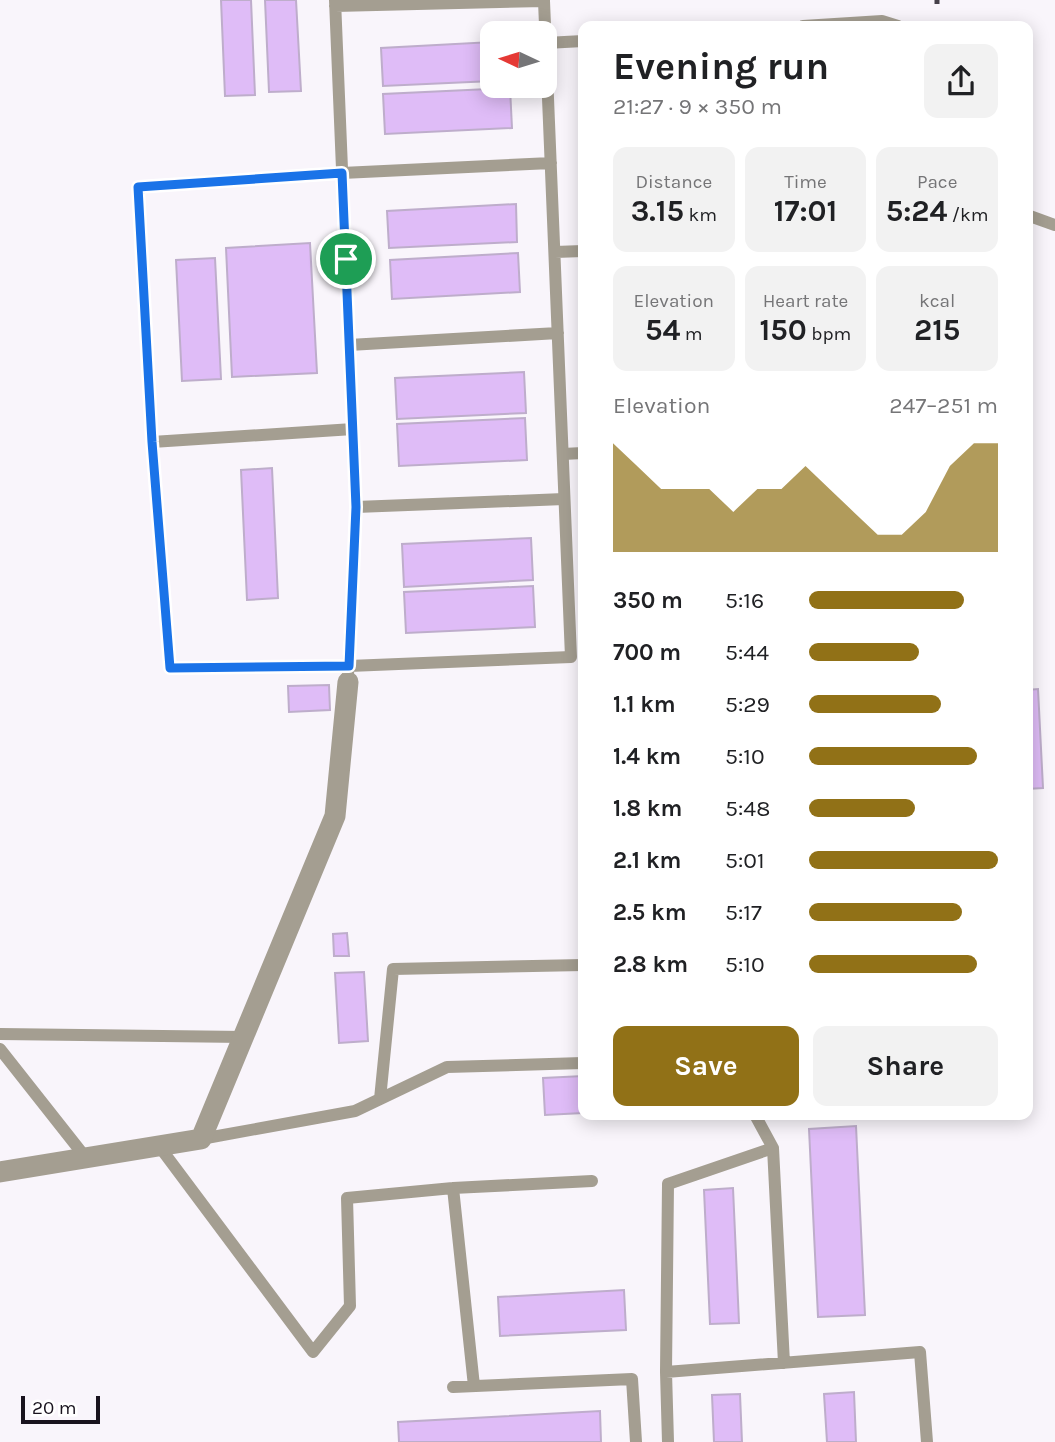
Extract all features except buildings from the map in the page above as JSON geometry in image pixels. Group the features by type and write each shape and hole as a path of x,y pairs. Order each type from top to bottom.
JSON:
{"street":[{"path":"0,1172 201,1139 335,816 348,674"}],"lane":[{"path":"348,674 356,507 335,3 544,1 545,21"},
{"path":"557,42 578,41"},
{"path":"548,98 555,253 563,454 564,499 571,657 348,674 170,668 152,442 138,187 342,173 551,163"},
{"path":"1033,217 1055,225"},
{"path":"555,253 578,251"},
{"path":"349,345 558,333"},
{"path":"152,442 353,429"},
{"path":"563,454 578,453"},
{"path":"356,507 564,499"},
{"path":"380,1099 393,969 578,965"},
{"path":"0,1034 244,1037"},
{"path":"0,1049 86,1157"},
{"path":"201,1139 355,1111 447,1067 578,1063"},
{"path":"758,1120 774,1148 784,1363"},
{"path":"159,1146 313,1352 350,1306 347,1198 453,1188 592,1181"},
{"path":"668,1442 668,1184 774,1148"},
{"path":"453,1188 474,1386"},
{"path":"666,1372 920,1353 927,1442"},
{"path":"453,1387 632,1379 636,1442"}],"route":[{"path":"342,173 346,259 356,507 349,666 170,668 152,442 138,187 342,173"}]}
